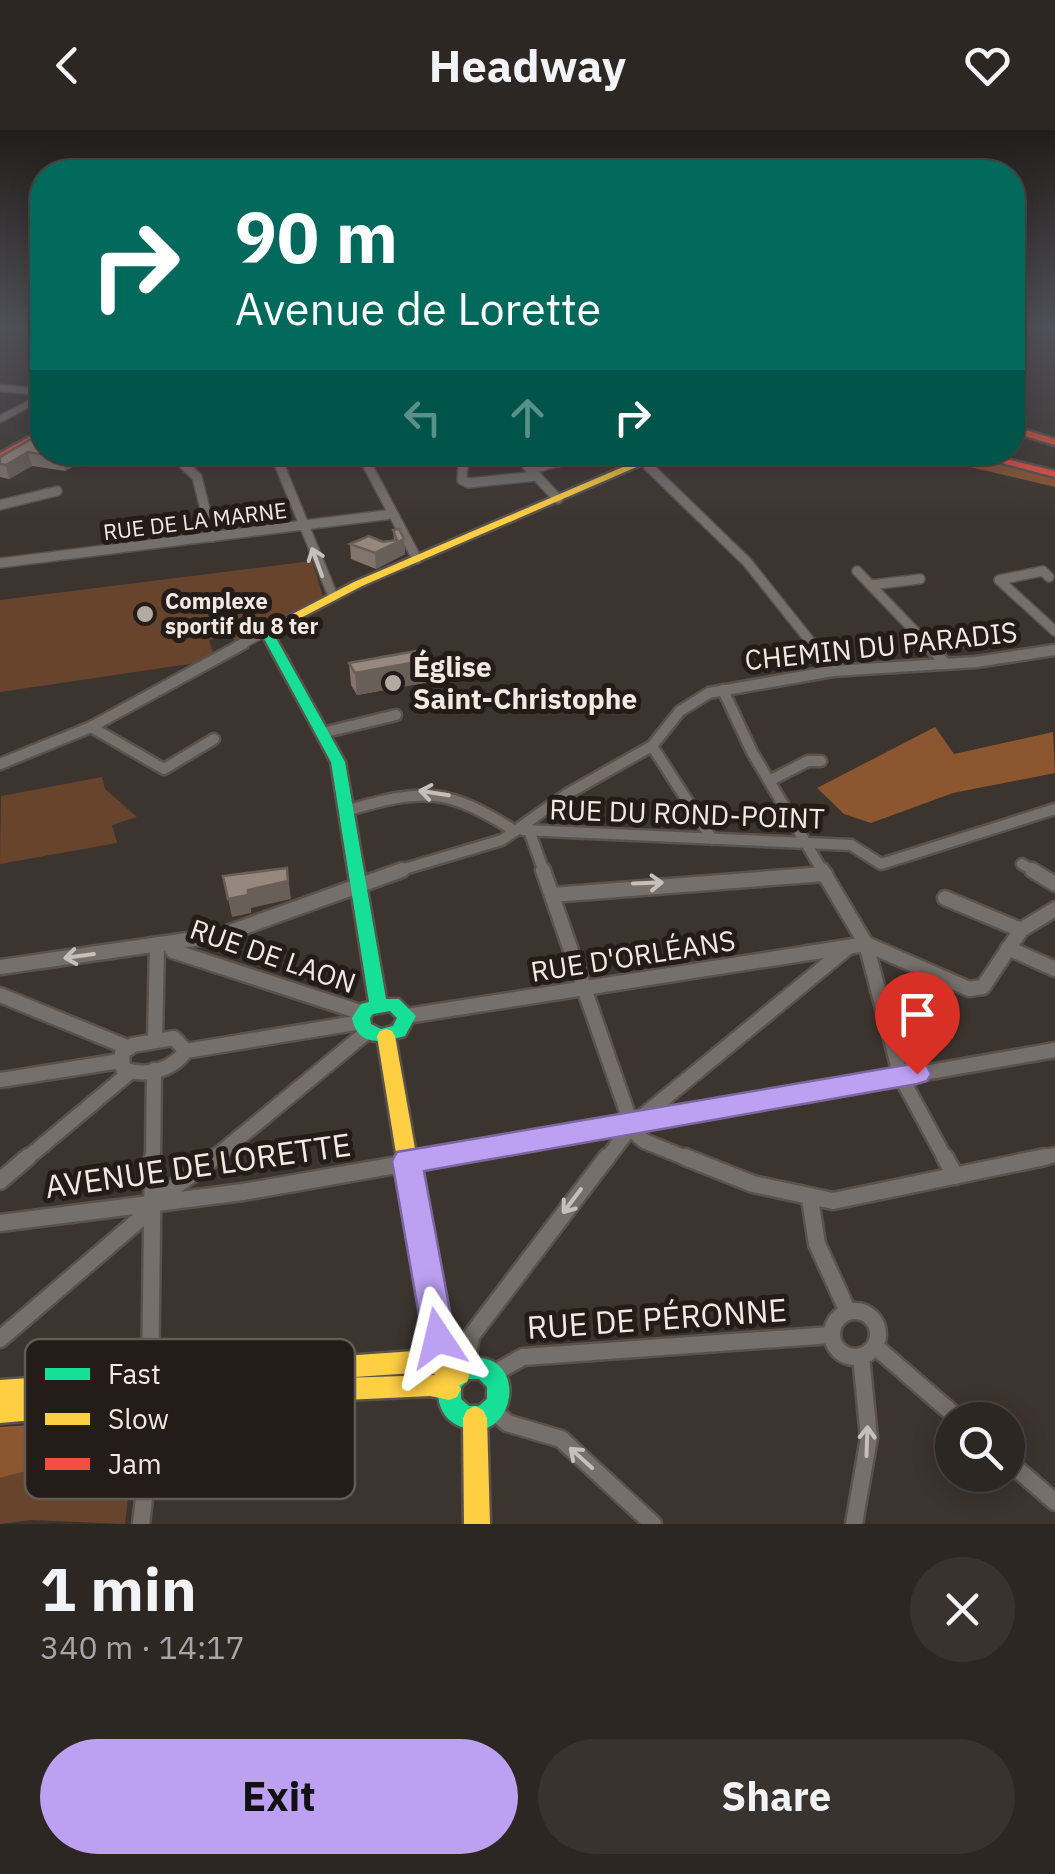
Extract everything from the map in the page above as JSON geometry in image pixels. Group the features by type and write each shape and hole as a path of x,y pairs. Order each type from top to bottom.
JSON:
{"main road":[{"path":"1025,435 1055,444"},
{"path":"0,457 30,440"},
{"path":"1025,464 1055,472"},
{"path":"462,1372 438,1338 386,1036 364,1023 378,1004 338,762 266,631 332,596 637,465"},
{"path":"1023,465 1055,472"},
{"path":"378,1004 393,1004 407,1016 404,1027 386,1036"},
{"path":"355,1369 429,1361 462,1372 491,1374 500,1392 484,1414 477,1524"},
{"path":"449,1389 462,1372"},
{"path":"355,1386 430,1385 449,1389"},
{"path":"449,1389 458,1413 484,1414"},
{"path":"0,1391 25,1391"},
{"path":"0,1412 25,1408"}],"street":[{"path":"0,419 30,403"},
{"path":"24,407 30,408"},
{"path":"184,465 200,485 212,536"},
{"path":"279,465 288,477 332,596"},
{"path":"367,465 417,559"},
{"path":"464,465 462,480 468,483 534,473 555,465"},
{"path":"526,465 558,500"},
{"path":"647,465 747,562 832,671"},
{"path":"0,505 57,491"},
{"name":"RUE DE LA MARNE","path":"0,563 394,514"},
{"path":"857,571 945,663"},
{"path":"1050,576 1043,572 999,580 1055,631"},
{"path":"871,585 920,578"},
{"path":"0,764 91,728 266,631"},
{"path":"931,648 1005,636"},
{"name":"CHEMIN DU PARADIS","path":"0,968 222,935 358,883 494,842 522,831 567,794 652,746 693,700 723,690 832,671 1055,650"},
{"path":"723,690 769,781 866,944 900,1077 955,1176"},
{"path":"322,733 396,715"},
{"path":"91,728 164,769 214,739"},
{"path":"652,746 712,839"},
{"path":"769,781 808,762 821,762"},
{"path":"346,811 414,791 440,790 522,831 552,895 632,1125 644,1141 684,1160 810,1198 833,1201 1055,1155"},
{"name":"RUE DU ROND-POINT","path":"522,831 843,844 858,848 872,862 886,863 985,828 1055,809"},
{"path":"1022,864 1055,884"},
{"path":"552,895 640,882 732,883 824,874"},
{"path":"944,898 1021,930"},
{"path":"866,944 968,989 982,987 1021,930 1055,909"},
{"path":"155,1040 163,944"},
{"name":"RUE DE LAON","path":"163,944 364,1023"},
{"name":"RUE D'ORLÉANS","path":"407,1016 866,944"},
{"path":"462,1372 471,1336 632,1125 846,948"},
{"path":"1008,948 1055,969"},
{"path":"0,995 126,1061 154,1070 174,1066 186,1051 364,1023"},
{"path":"0,1340 140,1219 152,1203 170,1194 364,1023"},
{"path":"0,1180 126,1061 155,1040 174,1038 186,1051"},
{"name":"AVENUE DE LORETTE","path":"0,1223 243,1192 1055,1050"},
{"path":"0,1080 126,1061"},
{"path":"153,1339 154,1070"},
{"path":"810,1198 817,1244 848,1312 875,1324 869,1352 869,1438 854,1524"},
{"path":"848,1312 836,1318 832,1336 846,1352 869,1352 936,1402"},
{"name":"RUE DE PÉRONNE","path":"491,1374 523,1357 832,1336"},
{"path":"484,1414 561,1440 653,1524"},
{"path":"1025,1476 1055,1502"},
{"path":"141,1524 143,1499"}],"shaded area":[{"path":"961,465 1002,465 1055,477 1055,487"},
{"name":"Complexe sportif du 8 ter","path":"312,561 323,596 237,642 230,636 209,640 213,653 196,663 0,692 0,600"},
{"path":"935,727 954,754 1053,732 1055,773 953,793 871,823 844,814 817,788"},
{"path":"102,777 105,789 137,817 112,825 117,843 0,864 1,796"},
{"path":"25,1425 25,1471 0,1478 0,1427"},
{"path":"25,1471 25,1499 128,1499 125,1524 32,1520 0,1524 0,1478"}],"building":[{"path":"30,440 30,452 6,465 0,464 0,457"},
{"path":"399,529 404,539 375,553 350,544 369,536 383,542 397,540 393,530"},
{"path":"422,650 428,660 355,673 349,663"},
{"path":"287,868 288,881 228,899 223,876"}],"traffic: fast":[{"path":"266,631 338,762 378,1004"},
{"path":"393,1004 407,1016 399,1031 379,1036 363,1028 361,1018 367,1009 393,1004"},
{"path":"474,1368 492,1375 499,1393 492,1411 474,1418 456,1411 449,1393 456,1375 474,1368"}],"traffic: slow":[{"path":"266,631 358,584 637,465"},
{"path":"386,1036 437,1338 459,1369"},
{"path":"355,1366 429,1361 459,1374"},
{"path":"355,1389 430,1385 449,1389"},
{"path":"0,1391 25,1389"},
{"path":"0,1412 25,1410"},
{"path":"475,1418 477,1524"}],"traffic: jam":[{"path":"1025,433 1055,442"},
{"path":"0,457 30,440"},
{"path":"1018,465 1055,474"}],"place":[{"name":"Complexe sportif du 8 ter","path":"145,614"},
{"name":"Église Saint-Christophe","path":"393,683"}],"route":[{"path":"438,1338 407,1161 917,1074"}]}
